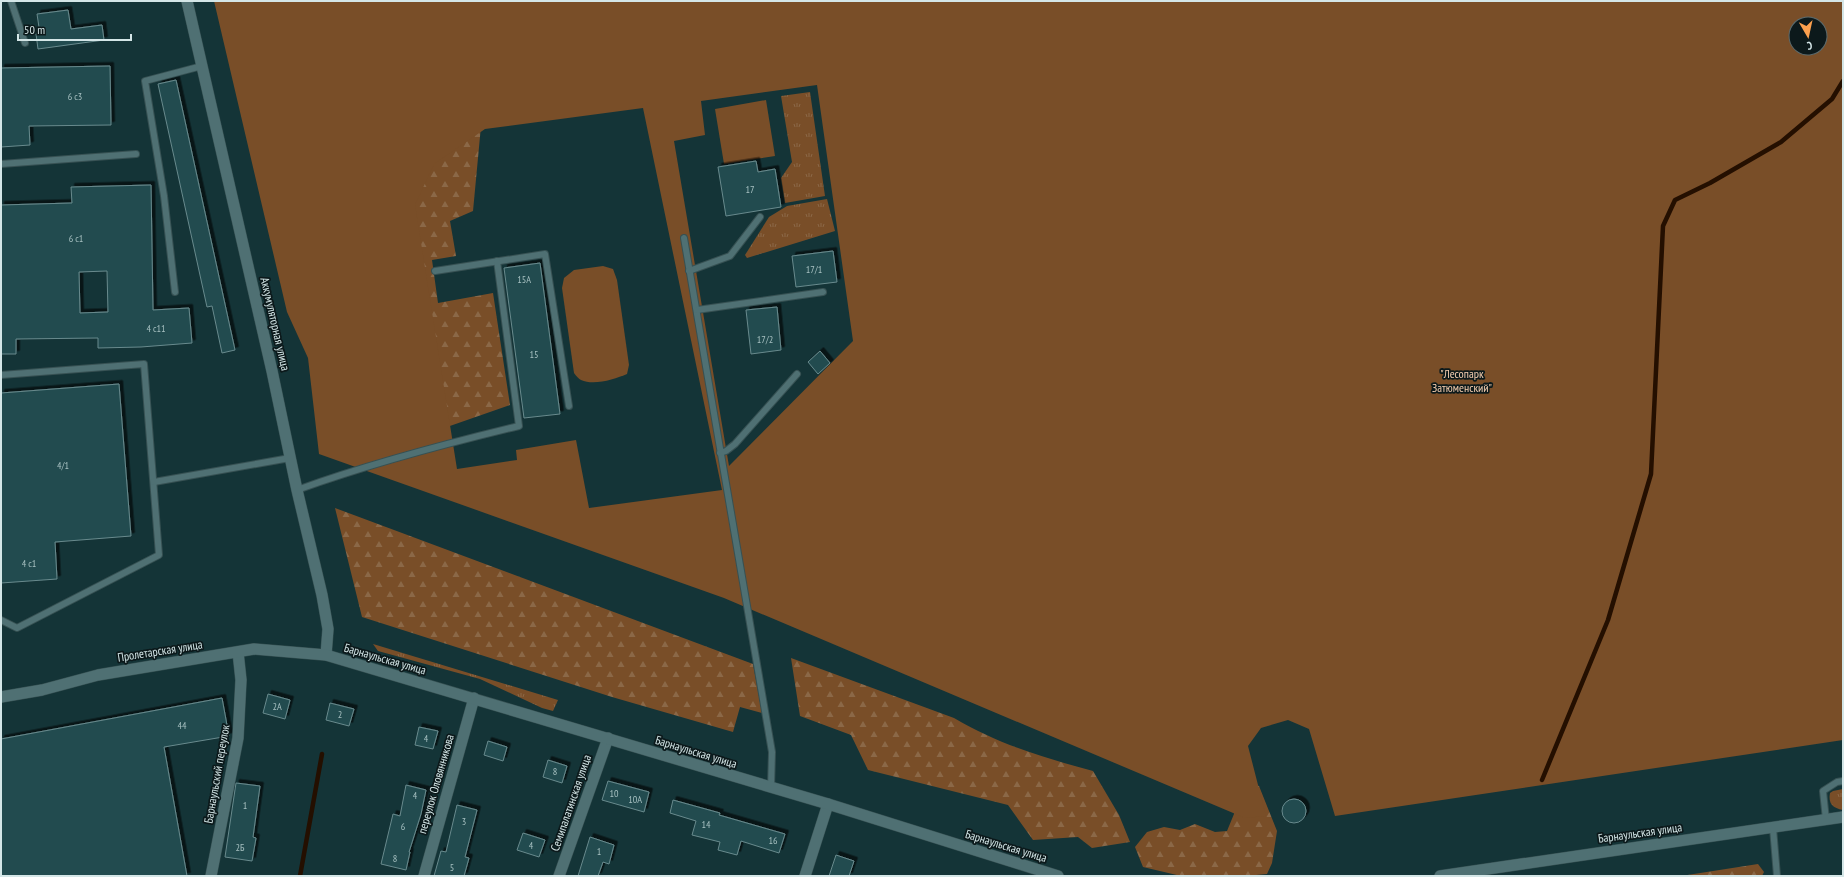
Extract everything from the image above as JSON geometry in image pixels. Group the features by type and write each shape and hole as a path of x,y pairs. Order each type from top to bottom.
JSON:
{"street":[{"name":"Аккумуляторная улица","path":"187,1 322,595 328,629 326,655"},
{"name":"Пролетарская улица","path":"1,697 42,690 98,675 238,652 264,649 326,655"},
{"name":"Барнаульский переулок","path":"211,876 238,738 241,680 238,652"},
{"name":"Барнаульская улица","path":"326,655 828,804 1056,876"},
{"name":"переулок Оловянникова","path":"424,876 474,698"},
{"name":"Семипалатинская улица","path":"559,876 608,738"},
{"path":"805,876 828,804"},
{"name":"Барнаульская улица","path":"1440,876 1843,817"}],"lane":[{"path":"11,1 25,43"},
{"path":"175,292 164,196 145,81 202,66"},
{"path":"1,164 136,154"},
{"path":"689,271 730,256 760,217"},
{"path":"684,238 772,752 771,788"},
{"path":"435,271 545,254 569,406"},
{"path":"297,490 342,474 404,456 519,426 497,261"},
{"path":"696,310 823,292"},
{"path":"1,375 144,364 160,555 17,628 1,620"},
{"path":"720,453 726,451 735,444 797,374"},
{"path":"154,482 290,458"},
{"path":"1826,820 1823,791 1837,782 1843,781"},
{"path":"1773,828 1778,876"}],"green space":[{"name":"\"Лесопарк Затюменский\"","path":"214,1 1843,1 1843,740 1335,816 1309,729 1288,720 1261,728 1248,746 1266,816 1245,818 724,598 319,454 308,358 287,312","holes":["817,85 853,341 729,466 674,141 705,135 701,101","643,108 722,490 589,508 576,440 516,450 517,460 457,469 415,205 434,164 485,129"]},
{"path":"810,92 825,196 785,203 781,178 792,162 781,96"},
{"path":"766,100 775,156 724,164 715,109"},
{"path":"335,109 481,126 473,211 450,221 456,256 432,260 438,303 493,293 510,405 447,427"},
{"path":"827,199 835,231 747,258 745,255 769,217 787,206"},
{"path":"603,266 613,269 617,280 629,365 627,374 622,376 611,380 586,382 580,380 574,373 562,288 564,278 574,270"},
{"path":"335,508 753,664 762,713 740,707 733,732 612,697 362,617"},
{"path":"373,644 558,700 553,711 542,708 480,679 378,651"},
{"path":"791,658 954,718 1004,743 1057,761 1093,771 1119,815 1130,842 1092,848 1078,837 1033,840 1008,805 868,770 851,735 800,716"},
{"path":"1245,783 1259,786 1277,831 1272,863 1267,874 1245,876 1181,876 1143,867 1135,847 1147,832 1164,827 1180,830 1195,824 1215,832 1227,831 1234,814 1233,802"},
{"path":"1843,789 1843,810 1832,805 1830,793"},
{"path":"1758,864 1764,872 1762,876 1681,876"}],"building":[{"path":"68,10 71,29 102,25 104,40 38,49 36,34 40,34 37,14"},
{"path":"110,66 111,125 29,126 30,145 1,147 1,68"},
{"path":"176,80 235,350 222,353 212,306 207,307 158,84"},
{"path":"756,161 758,172 775,169 781,207 726,216 718,167"},
{"path":"151,185 153,310 189,308 192,343 141,347 98,348 98,338 16,339 16,354 1,354 1,205 72,203 71,187","holes":["107,271 108,312 80,313 79,272"]},
{"path":"833,251 837,282 796,287 792,256"},
{"path":"540,263 560,414 524,418 504,268"},
{"path":"777,307 781,350 751,354 746,310"},
{"path":"820,351 830,363 818,374 808,362"},
{"path":"119,384 131,536 55,542 57,579 1,583 1,393"},
{"path":"268,694 290,700 285,719 263,713"},
{"path":"222,698 229,736 164,747 187,876 1,876 1,739"},
{"path":"330,703 354,709 349,726 326,720"},
{"path":"419,727 438,731 433,749 415,745"},
{"path":"488,741 507,747 503,761 484,755"},
{"path":"548,760 567,766 562,783 543,777"},
{"path":"608,781 649,792 644,812 602,800"},
{"path":"236,783 260,786 253,837 256,838 252,861 225,857"},
{"path":"406,785 426,790 421,814 409,852 406,870 381,864 393,814 400,816"},
{"path":"1294,799 1303,802 1306,811 1303,820 1294,823 1285,820 1282,811 1285,802"},
{"path":"673,800 720,813 719,815 785,834 779,853 741,841 737,855 718,850 720,842 692,835 696,821 670,813"},
{"path":"457,805 477,810 465,857 469,858 464,876 434,876 441,851 446,852"},
{"path":"523,833 545,840 539,857 517,850"},
{"path":"590,837 614,845 609,864 603,862 598,876 578,876"},
{"path":"836,855 854,861 849,876 829,876"}],"waterway":[{"path":"1542,780 1608,620 1651,474 1663,226 1675,200 1710,183 1781,142 1832,99 1843,81"},
{"path":"300,876 322,754"}]}
